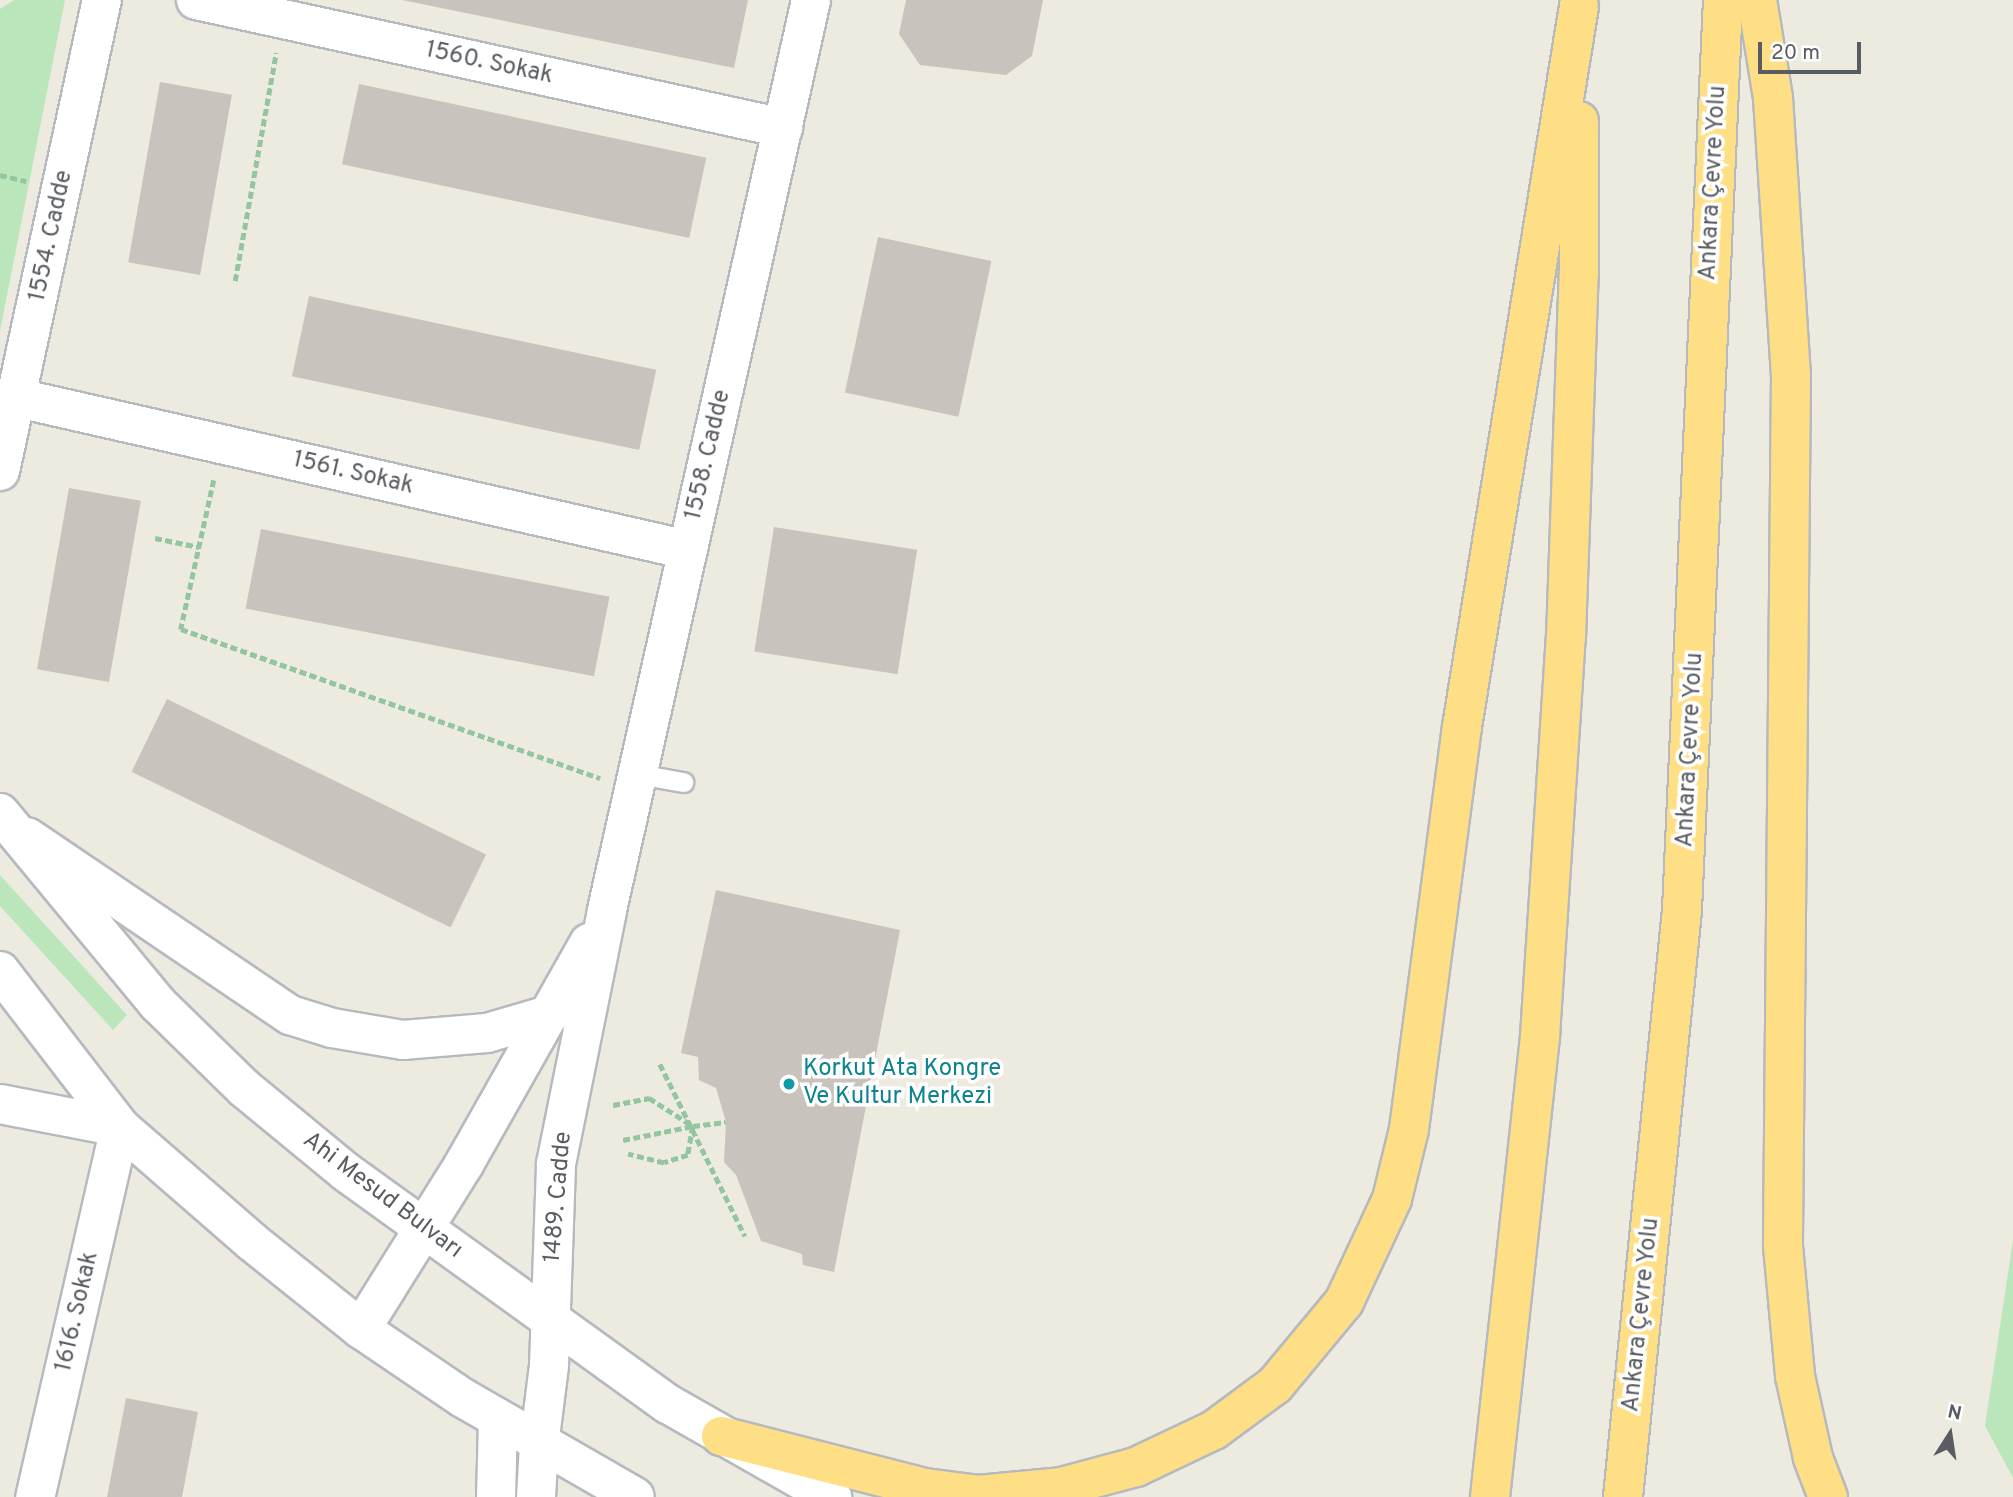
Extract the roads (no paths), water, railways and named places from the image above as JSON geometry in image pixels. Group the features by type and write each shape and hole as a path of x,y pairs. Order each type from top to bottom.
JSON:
{"highway":[{"name":"Ankara Çevre Yolu","path":"1623,1497 1682,910 1723,0"},
{"path":"1757,0 1773,98 1791,374 1783,1246 1795,1376 1813,1458 1828,1497"},
{"path":"721,1436 925,1488 978,1495 1062,1487 1136,1467 1214,1430 1275,1385 1344,1302 1392,1199 1409,1129 1462,727 1579,3"},
{"path":"1490,1497 1540,1036 1566,638 1579,272 1579,3"}],"street":[{"name":"1554. Cadde","path":"0,471 18,398 102,0"},
{"name":"1560. Sokak","path":"196,0 783,128"},
{"name":"1558. Cadde","path":"607,910 811,0"},
{"name":"1561. Sokak","path":"18,398 688,550"},
{"name":"Ahi Mesud Bulvarı","path":"4,818 133,975 197,1044 346,1172 635,1382 721,1436 832,1497"},
{"path":"4,818 290,1015 332,1028 403,1040 486,1033 549,1016"},
{"path":"361,1329 424,1229 549,1016 607,910"},
{"name":"1489. Cadde","path":"536,1497 550,1320 556,1164 607,910"},
{"path":"0,971 120,1126 231,1225 361,1329 498,1420 635,1497"},
{"path":"0,1104 120,1126"},
{"name":"1616. Sokak","path":"35,1497 120,1126"},
{"path":"496,1497 498,1420"}],"lane":[{"path":"636,783 683,782"}],"place":[{"name":"Korkut Ata Kongre Ve Kultur Merkezi","path":"789,1084"}]}
